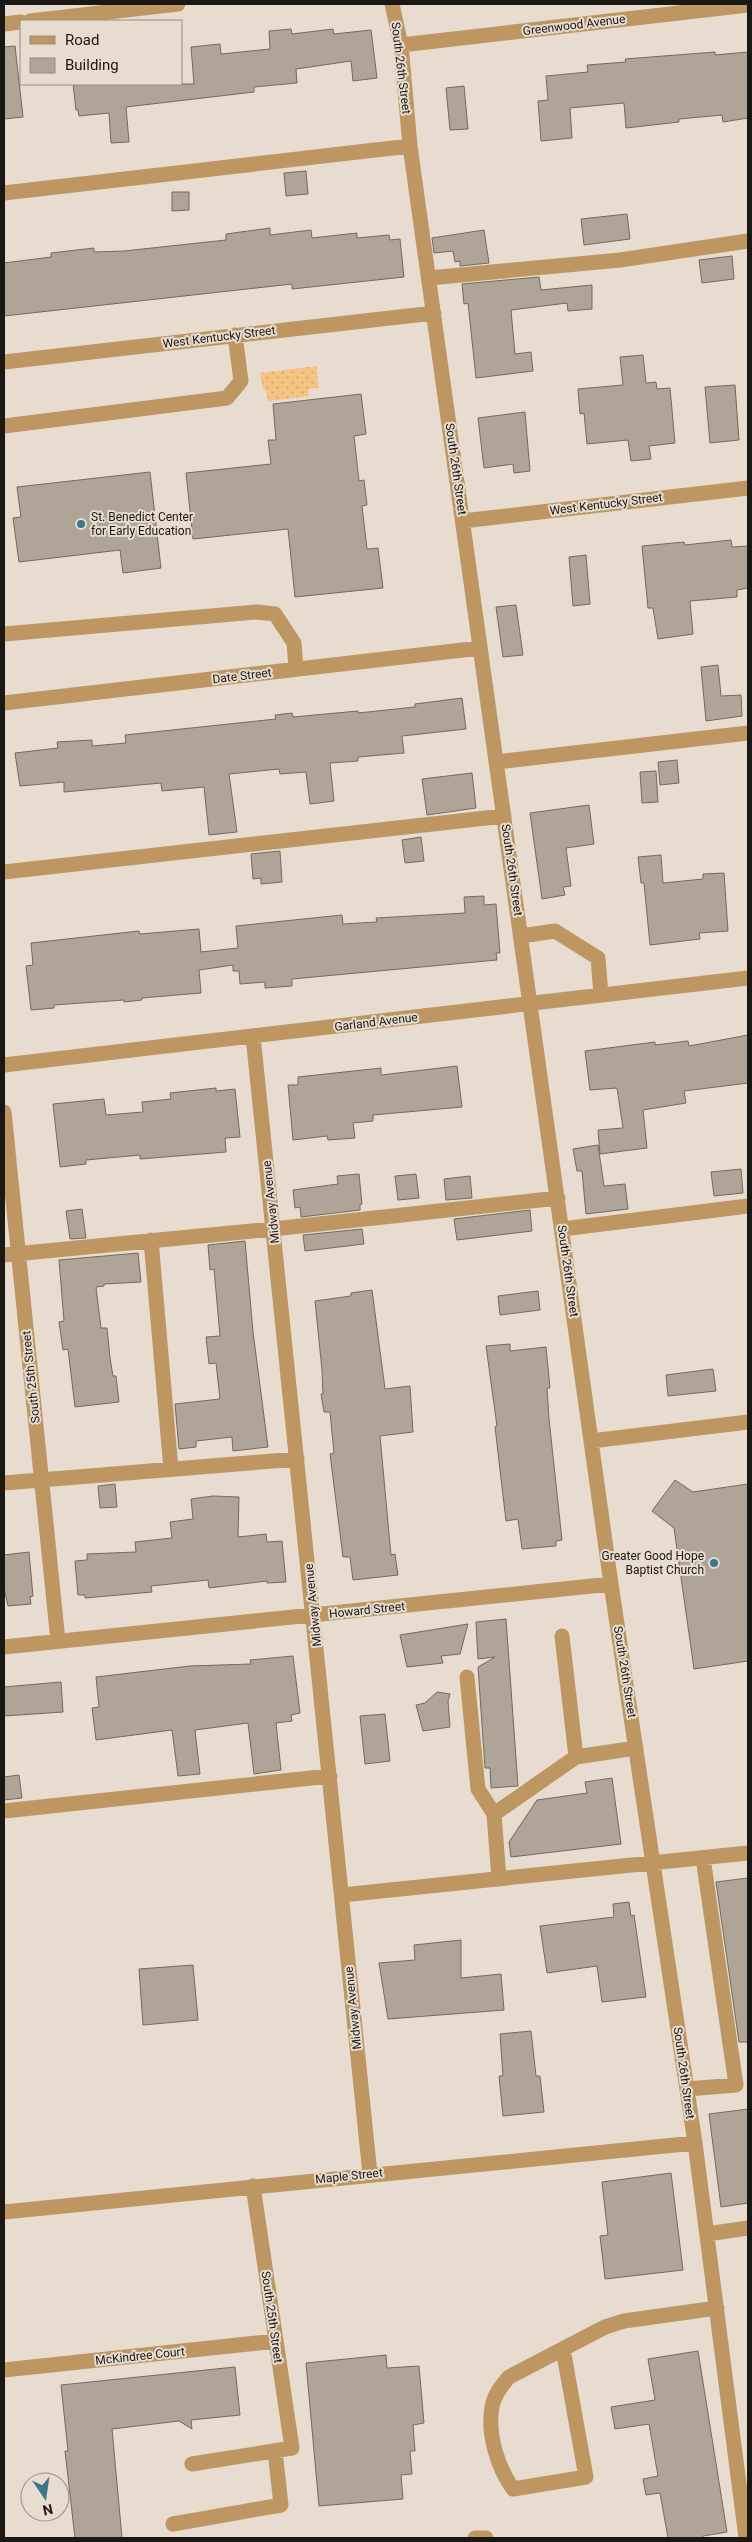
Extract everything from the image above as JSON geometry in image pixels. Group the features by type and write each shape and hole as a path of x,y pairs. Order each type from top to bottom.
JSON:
{"street":[{"path":"39,20 178,4"},
{"name":"South 26th Street","path":"392,4 400,45 410,146 611,1584 687,2089 746,2538"},
{"name":"Greenwood Avenue","path":"400,45 748,5"},
{"path":"4,24 20,22"},
{"path":"4,193 410,146"},
{"path":"429,278 620,260 748,241"},
{"name":"West Kentucky Street","path":"4,362 434,313"},
{"path":"4,426 227,398 241,381 235,336"},
{"name":"West Kentucky Street","path":"463,521 748,488"},
{"path":"4,634 257,612 275,614 294,643 296,669"},
{"name":"Date Street","path":"4,703 480,648"},
{"path":"496,762 748,733"},
{"path":"4,872 504,816"},
{"path":"521,936 555,931 598,958 601,995"},
{"name":"Garland Avenue","path":"4,1065 748,978"},
{"name":"Midway Avenue","path":"253,1036 370,2174"},
{"name":"South 25th Street","path":"4,1112 11,1254 41,1479 58,1641"},
{"path":"11,1254 273,1229 558,1198"},
{"path":"562,1229 748,1206"},
{"path":"151,1240 170,1469"},
{"path":"591,1440 748,1422"},
{"path":"4,1483 297,1459"},
{"name":"Howard Street","path":"4,1647 611,1584"},
{"path":"562,1636 576,1758"},
{"path":"468,1677 478,1789 494,1814 499,1879"},
{"path":"494,1814 576,1758 636,1748"},
{"path":"4,1811 330,1776"},
{"path":"342,1895 748,1853"},
{"path":"687,2089 742,2086 702,1858"},
{"name":"Maple Street","path":"4,2212 694,2143"},
{"name":"South 25th Street","path":"253,2186 292,2448 275,2451"},
{"path":"707,2234 748,2228"},
{"path":"563,2349 586,2477 513,2489 504,2476 492,2435 492,2408 498,2390 509,2377 605,2327 624,2321 717,2308"},
{"name":"McKindree Court","path":"4,2370 276,2341"},
{"path":"173,2524 281,2505 275,2451 192,2464"},
{"path":"475,2538 486,2538"}],"shaded area":[{"path":"317,366 318,388 308,389 309,396 268,401 266,390 263,390 260,373"}],"building":[{"path":"291,29 292,34 333,29 334,34 371,30 377,78 353,81 351,61 296,69 297,83 254,87 254,92 126,107 129,142 111,143 109,113 79,116 78,110 76,110 73,85 194,84 191,47 220,44 221,54 270,49 269,31"},
{"path":"15,46 23,117 4,119 4,47"},
{"path":"715,52 715,55 748,52 748,118 723,122 722,115 679,119 679,122 626,128 624,103 570,108 572,138 541,141 538,101 548,100 546,76 588,72 587,65 626,62 625,59"},
{"path":"464,86 468,129 450,130 446,88"},
{"path":"306,171 308,194 286,196 284,173"},
{"path":"172,192 189,192 189,210 172,211"},
{"path":"627,214 630,239 584,245 581,219"},
{"path":"270,228 270,235 311,230 312,238 357,233 357,238 389,235 390,240 400,239 404,277 292,289 292,284 4,316 4,263 51,257 51,253 94,248 94,252 124,251 226,240 226,234"},
{"path":"484,230 489,263 460,266 460,261 455,262 453,251 434,253 432,238"},
{"path":"732,256 734,279 702,283 699,260"},
{"path":"539,277 541,290 592,285 592,309 568,311 567,303 511,310 515,354 531,352 533,371 476,378 468,303 464,304 462,284"},
{"path":"643,355 646,383 656,382 657,389 670,388 675,443 649,446 651,459 631,461 628,440 587,444 584,413 580,414 578,389 623,385 620,357"},
{"path":"735,385 739,440 710,443 705,387"},
{"path":"361,394 366,434 354,436 359,481 364,480 367,505 362,506 367,549 378,548 383,588 295,597 288,529 193,539 186,473 271,464 268,440 276,440 273,404"},
{"path":"525,412 530,471 514,473 513,464 484,468 478,418"},
{"name":"St. Benedict Center for Early Education","path":"150,472 161,568 123,573 120,550 19,562 13,518 21,517 17,487"},
{"path":"731,540 732,547 748,546 748,588 737,590 737,597 690,601 693,634 658,639 653,608 648,608 642,546 684,542 685,545"},
{"path":"586,555 590,604 573,606 569,557"},
{"path":"516,605 523,655 503,657 496,607"},
{"path":"718,665 721,696 741,695 742,716 706,721 701,667"},
{"path":"462,698 466,729 402,736 404,753 358,757 358,761 330,763 334,801 310,804 306,772 280,774 279,769 229,774 237,832 209,835 204,787 162,791 161,783 64,792 64,782 20,786 15,753 58,748 57,742 92,740 92,746 126,743 125,735 276,719 275,715 292,713 293,717 415,707 415,704"},
{"path":"677,760 679,783 660,785 658,762"},
{"path":"656,771 658,802 642,803 640,772"},
{"path":"472,773 476,808 427,815 422,779"},
{"path":"589,805 594,844 566,848 571,886 563,887 565,895 542,899 530,813"},
{"path":"421,837 424,861 405,863 402,840"},
{"path":"280,851 282,882 261,884 261,878 253,879 251,854"},
{"path":"661,855 663,883 703,879 703,874 724,873 728,931 699,933 700,939 650,945 644,883 641,883 638,857"},
{"path":"484,896 484,905 496,904 500,953 496,953 497,960 292,979 292,986 265,988 265,982 240,984 239,971 233,971 233,965 199,970 201,993 142,998 142,1000 124,1002 124,1000 54,1005 54,1008 31,1010 26,966 33,965 31,943 139,931 140,934 199,929 201,952 238,948 236,926 342,915 343,924 377,922 376,918 465,913 464,897"},
{"path":"748,1035 748,1083 684,1091 686,1103 643,1110 647,1148 600,1154 598,1130 623,1128 617,1088 590,1090 585,1051 655,1042 655,1045 688,1041 689,1046"},
{"path":"457,1066 462,1107 373,1115 373,1121 353,1123 355,1138 328,1140 327,1136 293,1140 288,1085 298,1085 298,1077 381,1068 381,1075"},
{"path":"216,1088 216,1091 235,1089 240,1137 225,1138 226,1152 140,1159 140,1155 86,1160 86,1164 60,1167 53,1104 104,1099 106,1115 143,1112 142,1102 171,1099 170,1093"},
{"path":"598,1145 604,1186 625,1184 628,1209 586,1214 582,1171 577,1171 573,1149"},
{"path":"741,1169 743,1193 714,1196 711,1172"},
{"path":"359,1174 362,1204 360,1205 360,1210 301,1217 300,1207 295,1208 293,1190 338,1184 337,1176"},
{"path":"416,1174 419,1198 398,1200 395,1176"},
{"path":"470,1176 472,1198 446,1200 444,1179"},
{"path":"82,1209 86,1238 70,1239 66,1211"},
{"path":"530,1210 532,1231 457,1240 454,1219"},
{"path":"362,1229 364,1244 305,1251 303,1235"},
{"path":"245,1241 253,1332 268,1447 233,1451 232,1437 196,1441 196,1447 179,1449 175,1404 220,1399 216,1363 209,1364 206,1337 220,1336 214,1269 210,1270 208,1245"},
{"path":"138,1253 141,1282 104,1284 104,1286 96,1287 101,1328 107,1328 110,1358 113,1376 116,1376 119,1402 75,1407 68,1349 63,1350 59,1322 64,1321 59,1260"},
{"path":"372,1290 385,1389 410,1386 413,1432 380,1436 391,1555 395,1554 398,1575 353,1580 350,1557 343,1557 330,1454 334,1453 330,1412 324,1412 321,1394 323,1394 322,1370 315,1301 351,1296 351,1293"},
{"path":"538,1291 540,1310 500,1315 498,1296"},
{"path":"510,1344 510,1351 546,1347 550,1388 547,1388 549,1419 562,1540 556,1541 556,1546 522,1549 518,1519 506,1521 495,1427 497,1426 486,1346"},
{"path":"713,1369 716,1391 668,1396 666,1375"},
{"name":"Greater Good Hope Baptist Church","path":"675,1480 693,1492 748,1484 748,1661 694,1669 674,1528 652,1511"},
{"path":"115,1484 117,1507 100,1508 98,1486"},
{"path":"213,1496 239,1497 238,1537 266,1534 267,1542 282,1541 286,1582 267,1583 267,1581 209,1588 208,1580 151,1586 152,1592 85,1598 85,1595 78,1595 75,1561 87,1560 87,1554 136,1552 135,1542 172,1538 170,1522 193,1519 191,1499"},
{"path":"29,1552 33,1596 30,1597 31,1604 8,1606 4,1588 4,1555"},
{"path":"506,1619 518,1786 491,1788 490,1768 485,1768 478,1667 495,1657 478,1659 476,1622"},
{"path":"468,1624 460,1654 441,1656 443,1663 407,1667 400,1635"},
{"path":"293,1656 300,1713 291,1715 292,1721 276,1723 281,1770 254,1774 248,1723 195,1730 200,1774 178,1776 172,1730 96,1740 92,1708 99,1707 96,1677 190,1666 251,1664 250,1660"},
{"path":"61,1682 63,1712 4,1716 4,1687"},
{"path":"437,1692 450,1694 448,1701 450,1727 423,1731 416,1705 425,1703"},
{"path":"385,1714 390,1761 365,1764 360,1716"},
{"path":"19,1775 22,1798 4,1800 4,1777"},
{"path":"612,1778 621,1844 511,1857 509,1842 537,1800 587,1793 585,1782"},
{"path":"748,1878 748,2042 739,2042 716,1882"},
{"path":"629,1902 631,1916 634,1915 646,1997 602,2002 597,1966 547,1973 540,1926 614,1917 613,1904"},
{"path":"461,1940 461,1978 501,1974 504,2010 388,2019 379,1963 415,1960 414,1945"},
{"path":"193,1965 198,2020 143,2025 139,1969"},
{"path":"531,2031 536,2076 540,2076 544,2112 503,2116 499,2076 503,2076 500,2034"},
{"path":"748,2109 748,2203 721,2207 709,2114"},
{"path":"671,2173 683,2270 605,2279 600,2236 608,2235 602,2182"},
{"path":"698,2351 727,2532 703,2536 704,2538 668,2538 660,2493 646,2495 643,2479 658,2476 649,2424 615,2429 611,2407 655,2400 648,2359"},
{"path":"386,2355 387,2368 419,2366 424,2423 413,2425 415,2451 410,2451 412,2474 401,2475 403,2499 319,2506 306,2363"},
{"path":"235,2367 240,2415 191,2420 192,2429 179,2421 112,2429 122,2538 75,2538 70,2494 70,2472 67,2472 65,2451 68,2451 61,2385"}],"place":[{"name":"St. Benedict Center for Early Education","path":"81,524"},
{"name":"Greater Good Hope Baptist Church","path":"714,1563"}]}
